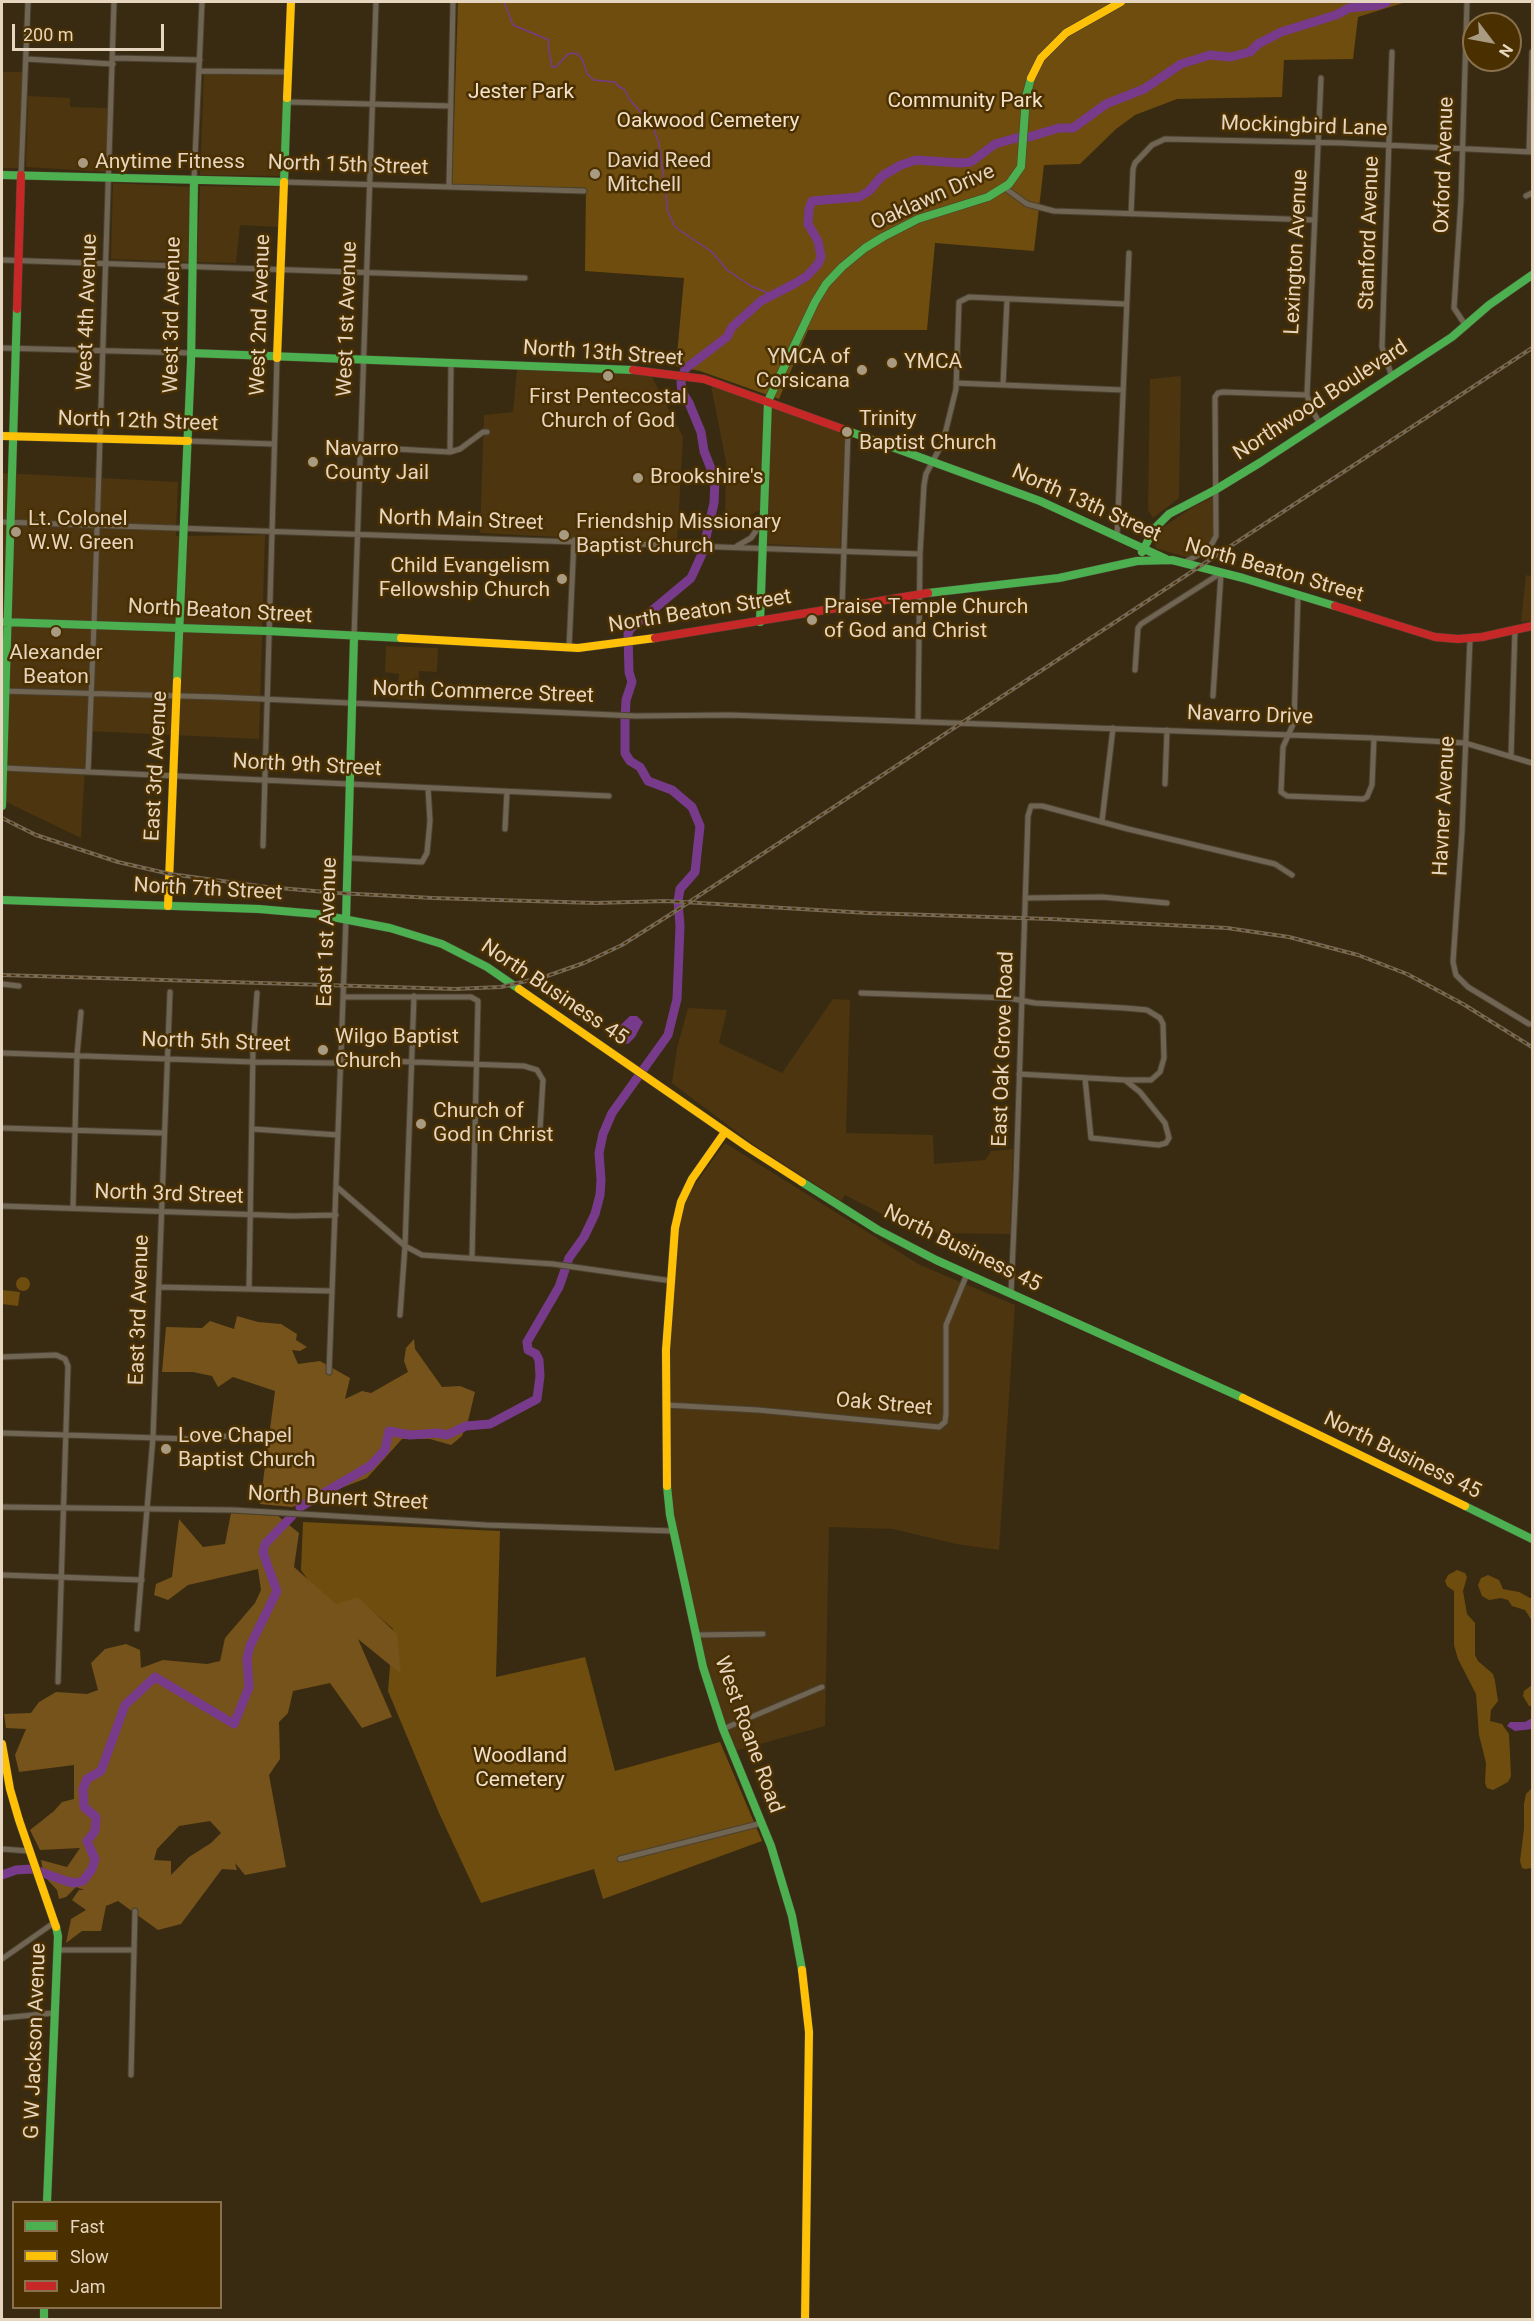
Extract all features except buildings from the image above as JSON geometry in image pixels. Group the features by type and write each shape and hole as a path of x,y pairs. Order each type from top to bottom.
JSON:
{"street":[{"path":"2,806 5,522 13,436 28,2"},
{"name":"West 4th Avenue","path":"87,772 94,624 114,2"},
{"name":"West 3rd Avenue","path":"181,628 191,353 194,180 202,2"},
{"name":"West 2nd Avenue","path":"263,846 270,531 291,2"},
{"name":"West 1st Avenue","path":"354,637 376,2"},
{"path":"449,187 453,2"},
{"name":"Oaklawn Drive","path":"760,622 768,401 814,302 826,284 842,267 865,248 918,219 988,196 1005,188 1021,167 1026,97 1030,80 1041,58 1066,33 1121,2"},
{"name":"Oxford Avenue","path":"1466,326 1454,308 1463,149 1467,2"},
{"name":"Stanford Avenue","path":"1392,52 1382,347 1392,377"},
{"path":"1531,152 1533,52"},
{"path":"26,59 200,60"},
{"path":"199,71 289,72"},
{"name":"Lexington Avenue","path":"1320,78 1307,395 1320,424"},
{"path":"287,102 451,106"},
{"name":"Mockingbird Lane","path":"1131,214 1133,169 1146,150 1161,140 1319,143 1531,152"},
{"name":"North 15th Street","path":"2,175 585,192"},
{"path":"1005,188 1035,208 1054,211 1315,220"},
{"path":"1526,196 1533,193"},
{"path":"1117,537 1120,504 1125,304 1129,254"},
{"path":"2,260 525,278"},
{"name":"Northwood Boulevard","path":"1137,561 1154,529 1169,514 1215,490 1392,377 1466,326 1504,294 1533,275"},
{"path":"918,721 920,554 924,485 926,474 943,442 956,383 961,300 969,297 1125,304"},
{"path":"1003,385 1007,300"},
{"name":"North 13th Street","path":"2,348 636,370 704,379 1040,501 1167,560"},
{"path":"450,452 451,364"},
{"path":"956,383 1123,390"},
{"path":"1185,562 1196,557 1214,543 1216,536 1215,398 1218,393 1307,395"},
{"path":"360,447 450,452 460,449 483,432 487,432"},
{"path":"842,608 842,551 848,432"},
{"name":"North 12th Street","path":"2,436 274,444"},
{"path":"735,546 751,538 764,518"},
{"name":"North Main Street","path":"5,522 574,540 920,554"},
{"path":"569,648 574,540"},
{"name":"North Beaton Street","path":"4,622 268,631 569,648 604,646 919,595 1059,578 1137,561 1167,560 1185,562 1435,637 1470,639 1533,626"},
{"path":"1135,670 1138,628 1141,624 1221,573"},
{"path":"1213,696 1221,573"},
{"path":"1298,595 1294,722 1282,747 1281,792 1287,796 1363,799 1367,797 1372,785 1374,738"},
{"name":"East 3rd Avenue","path":"168,906 181,628"},
{"path":"1511,756 1515,629"},
{"name":"East 1st Avenue","path":"329,1372 338,1188 354,637"},
{"name":"Havner Avenue","path":"1470,639 1453,962 1456,975 1468,987 1529,1024"},
{"name":"North Commerce Street","path":"3,691 91,692 636,716 730,715 963,723"},
{"name":"Navarro Drive","path":"963,723 1465,743 1533,763"},
{"path":"1113,728 1102,821 1275,864 1292,875"},
{"path":"1165,784 1167,730"},
{"name":"North 9th Street","path":"3,768 609,796"},
{"path":"348,858 422,862 427,853 430,821 428,788"},
{"path":"505,829 507,791"},
{"name":"East Oak Grove Road","path":"1011,1294 1028,816 1030,806 1037,805 1102,821"},
{"path":"1026,898 1102,897 1167,903"},
{"name":"North 7th Street","path":"2,900 259,909 346,919 410,933"},
{"name":"North Business 45","path":"410,933 442,944 487,967 725,1132 878,1230 1011,1294 1254,1403 1533,1539"},
{"path":"2,984 19,986"},
{"name":"East 3rd Avenue","path":"137,1629 149,1508 153,1437 170,992"},
{"path":"249,1289 253,1062 257,993"},
{"path":"861,993 1022,1000 1147,1010 1161,1018 1164,1058 1160,1072 1151,1080 1019,1074"},
{"path":"400,1315 405,1246 414,996"},
{"path":"344,997 414,996 477,999 472,1258"},
{"path":"73,1208 77,1055 81,1012"},
{"name":"North 5th Street","path":"2,1053 253,1062 359,1060 524,1066 537,1070 543,1080 540,1129"},
{"path":"1085,1078 1090,1135 1095,1139 1159,1145 1166,1143 1169,1138 1167,1128 1157,1112 1140,1092 1125,1080"},
{"path":"2,1128 163,1133"},
{"path":"253,1129 338,1135"},
{"name":"West Roane Road","path":"725,1132 692,1179 681,1202 675,1228 666,1350 668,1489 673,1531 694,1635 723,1729 771,1846 792,1916 806,1994 809,2032 809,2116 805,2319"},
{"path":"338,1188 405,1246 430,1257 553,1263 672,1281"},
{"name":"North 3rd Street","path":"2,1206 336,1215"},
{"name":"Oak Street","path":"666,1405 758,1410 939,1427 945,1422 946,1414 946,1325 968,1274"},
{"path":"159,1287 332,1291"},
{"path":"2,1356 56,1355 65,1359 68,1366 58,1682"},
{"path":"2,1433 191,1439 229,1436"},
{"name":"North Bunert Street","path":"2,1507 149,1508 314,1514 486,1525 673,1531"},
{"path":"2,1575 142,1580"},
{"path":"694,1635 763,1634"},
{"path":"723,1729 822,1687"},
{"name":"G W Jackson Avenue","path":"2,1744 10,1789 55,1922 58,1950 47,2201"},
{"path":"620,1859 762,1823"},
{"path":"2,1849 30,1852"},
{"path":"131,2075 135,1911"},
{"path":"2,1959 55,1922"},
{"path":"58,1950 134,1950"},
{"path":"2,2018 54,2013"}],"shaded area":[{"path":"2,72 23,72 19,168 2,168"},
{"path":"204,72 284,75 281,176 200,175"},
{"path":"28,96 70,98 70,107 110,108 107,172 26,167"},
{"path":"113,183 192,187 189,262 111,259"},
{"path":"200,186 281,187 280,227 240,225 236,263 197,262"},
{"path":"517,369 651,375 683,437 677,543 480,533 484,415 513,412"},
{"path":"1181,376 1179,498 1153,518 1148,510 1150,379"},
{"path":"711,386 766,404 762,509 749,516 725,517 726,462"},
{"path":"771,406 845,435 840,548 767,544"},
{"path":"2,473 178,482 176,536 265,535 259,739 87,731 81,838 2,800"},
{"path":"1219,494 1219,535 1208,553 1197,560 1155,548 1158,535 1163,527 1193,507"},
{"path":"1526,575 1532,576 1532,621 1521,622"},
{"path":"386,646 438,648 437,672 419,671 418,700 397,699 399,674 385,672"},
{"path":"833,999 850,1000 846,1133 933,1135 934,1164 985,1160 991,1151 1013,1149 1010,1234 932,1233 930,1239 845,1195 841,1201 754,1145 672,1083 677,1048 688,1008 727,1010 719,1043 782,1073"},
{"path":"630,1016 637,1016 643,1022 635,1037 628,1044 618,1041 611,1034"},
{"path":"725,1143 920,1265 1015,1305 999,1550 956,1544 893,1529 829,1527 825,1726 735,1751 712,1689 699,1641 671,1499 671,1321 680,1220 694,1186"},
{"path":"237,1316 258,1322 281,1324 297,1334 296,1340 307,1347 300,1351 292,1350 298,1364 320,1361 350,1378 345,1399 362,1391 371,1393 408,1372 404,1361 406,1348 414,1339 415,1349 442,1387 460,1386 475,1392 462,1436 451,1445 430,1439 402,1439 367,1478 292,1507 260,1504 275,1391 233,1377 218,1387 212,1376 193,1372 162,1372 166,1327 202,1328 210,1321 234,1329"},
{"path":"231,1513 278,1516 299,1533 294,1567 336,1604 358,1597 397,1634 401,1674 358,1639 392,1717 362,1728 330,1683 293,1691 288,1713 279,1722 280,1759 269,1775 286,1867 245,1875 235,1863 237,1870 222,1869 181,1924 158,1930 118,1901 106,1906 101,1931 82,1931 66,1943 71,1919 86,1910 72,1900 79,1890 84,1890 76,1887 66,1897 59,1899 57,1890 44,1876 41,1860 67,1867 80,1848 40,1850 30,1830 62,1802 74,1799 74,1765 19,1772 15,1755 26,1729 6,1728 4,1714 31,1713 39,1702 56,1692 87,1694 98,1690 91,1663 105,1649 126,1644 140,1650 141,1668 163,1660 207,1664 220,1661 225,1638 255,1603 261,1590 258,1569 188,1585 168,1600 154,1595 156,1584 172,1577 179,1519 203,1547 225,1544","holes":["210,1821 221,1833 211,1843 189,1857 171,1875 171,1861 154,1860 157,1849 179,1826"]},
{"path":"1532,1718 1532,1729 1515,1731 1507,1726 1510,1722 1525,1722"}],"green space":[{"path":"458,2 1406,2 1358,17 1353,59 1284,60 1282,97 1177,99 1135,115 1116,129 1080,164 1044,165 1034,251 935,243 927,330 808,330 779,399 700,371 676,366 684,278 585,271 586,188 452,185"},
{"path":"23,1277 28,1279 30,1284 28,1289 23,1291 18,1289 16,1284 18,1279"},
{"path":"2,1290 20,1292 18,1306 2,1304"},
{"name":"Woodland Cemetery","path":"303,1522 500,1531 496,1677 585,1657 615,1771 720,1742 762,1841 603,1899 594,1869 481,1903 439,1813 388,1691 393,1629 360,1600 329,1609 301,1570"},
{"path":"1457,1570 1465,1573 1467,1577 1463,1591 1467,1614 1475,1623 1475,1655 1478,1661 1493,1674 1495,1681 1498,1701 1491,1710 1490,1721 1502,1724 1509,1734 1511,1776 1508,1782 1493,1790 1487,1788 1485,1783 1486,1763 1479,1735 1476,1694 1458,1659 1454,1645 1454,1591 1447,1586 1445,1581 1448,1575"},
{"path":"1488,1575 1499,1580 1503,1589 1519,1592 1532,1599 1532,1621 1525,1610 1512,1606 1508,1600 1501,1598 1489,1600 1482,1596 1478,1585 1481,1578"},
{"path":"1532,1685 1532,1706 1529,1706 1523,1696 1524,1691"},
{"path":"1532,1788 1532,1868 1525,1869 1522,1868 1520,1861 1524,1804 1526,1794"}],"waterway":[{"path":"504,2 513,25 549,40 552,67 556,67 567,55 578,54 587,74 594,80 615,82 624,89 630,100 652,125 659,143 668,212 675,227 712,252 727,270 751,286 773,295"},
{"path":"1029,137 1059,128 1073,128 1106,104 1144,89 1181,64 1210,55 1230,57 1250,52 1258,44 1281,32 1336,15 1349,8 1387,2"},
{"path":"300,1507 370,1466 385,1450 389,1431 410,1435 438,1433 447,1435 466,1426 490,1424 537,1399 540,1376 539,1360 536,1354 528,1350 527,1342 559,1287 569,1258 584,1237 595,1214 601,1180 599,1153 603,1134 612,1113 668,1035 677,999 680,926 678,901 680,889 695,872 700,826 692,807 672,790 648,781 640,767 630,761 625,753 625,721 626,700 632,682 629,672 628,634 630,629 691,578 702,554 714,503 715,479 704,451 701,432 682,392 681,382 685,369 727,337 732,327 761,301 807,276 818,264 821,257 818,241 808,224 812,201 859,197 869,191 882,176 901,165 916,160 971,162 995,144 1020,137"},
{"path":"2,1875 16,1870 32,1869 66,1881 75,1883 83,1881 92,1869 95,1859 87,1841 95,1831 96,1817 84,1807 83,1789 87,1779 101,1771 125,1705 155,1677 234,1724 249,1687 247,1659 250,1646 277,1591 263,1552 265,1544 292,1516"}],"railway":[{"path":"2,975 455,989 501,987 547,976 584,963 622,945 671,914 1532,348"},
{"path":"2,818 36,835 118,862 170,874 267,887 433,898 595,903 666,901 868,913 1050,919 1227,928 1289,937 1358,955 1407,974 1463,1004 1532,1047"}],"traffic: fast":[{"path":"760,622 768,401 815,302 826,284 842,267 883,237 918,219 988,197 1009,184 1021,167 1026,97 1031,78"},
{"path":"2,175 284,182 287,98"},
{"path":"177,681 191,362 194,180"},
{"path":"1142,552 1154,529 1169,514 1261,462 1452,337 1489,305 1532,275"},
{"path":"2,806 17,309"},
{"path":"191,353 633,370"},
{"path":"848,431 1040,501 1166,559"},
{"path":"928,593 1059,578 1137,561 1172,560 1243,578 1335,606"},
{"path":"2,622 401,638"},
{"path":"346,919 354,637"},
{"path":"2,900 259,909 317,914 390,928 442,944 487,967 519,989"},
{"path":"802,1182 878,1230 936,1260 1243,1398"},
{"path":"667,1486 670,1515 703,1667 723,1729 771,1846 792,1916 802,1970"},
{"path":"1465,1506 1532,1539"},
{"path":"47,2201 58,1936 56,1927"},
{"path":"44,2309 44,2320"}],"traffic: slow":[{"path":"287,98 291,2"},
{"path":"1031,78 1041,58 1066,33 1121,2"},
{"path":"277,358 284,182"},
{"path":"2,436 188,441"},
{"path":"401,638 578,648 655,638"},
{"path":"168,906 177,681"},
{"path":"519,989 802,1182"},
{"path":"667,1486 666,1350 675,1228 681,1202 692,1179 725,1132"},
{"path":"1243,1398 1465,1506"},
{"path":"2,1744 10,1789 19,1820 56,1927"},
{"path":"802,1970 809,2032 805,2320"}],"traffic: jam":[{"path":"17,309 21,175"},
{"path":"633,370 704,379 848,431"},
{"path":"655,638 928,593"},
{"path":"1335,606 1435,637 1458,639 1482,637 1532,626"}],"place":[{"name":"Anytime Fitness","path":"83,163"},
{"name":"David Reed Mitchell","path":"595,174"},
{"name":"YMCA","path":"892,363"},
{"name":"YMCA of Corsicana","path":"862,370"},
{"name":"First Pentecostal Church of God","path":"608,376"},
{"name":"Trinity Baptist Church","path":"847,432"},
{"name":"Navarro County Jail","path":"313,462"},
{"name":"Brookshire's","path":"638,478"},
{"name":"Lt. Colonel W.W. Green","path":"16,532"},
{"name":"Friendship Missionary Baptist Church","path":"564,535"},
{"name":"Child Evangelism Fellowship Church","path":"562,579"},
{"name":"Praise Temple Church of God and Christ","path":"812,620"},
{"name":"Alexander Beaton","path":"56,632"},
{"name":"Wilgo Baptist Church","path":"323,1050"},
{"name":"Church of God in Christ","path":"421,1124"},
{"name":"Love Chapel Baptist Church","path":"166,1449"}],"park label":[{"name":"Jester Park","path":"521,93"},
{"name":"Community Park","path":"965,102"},
{"name":"Oakwood Cemetery","path":"708,122"}]}
